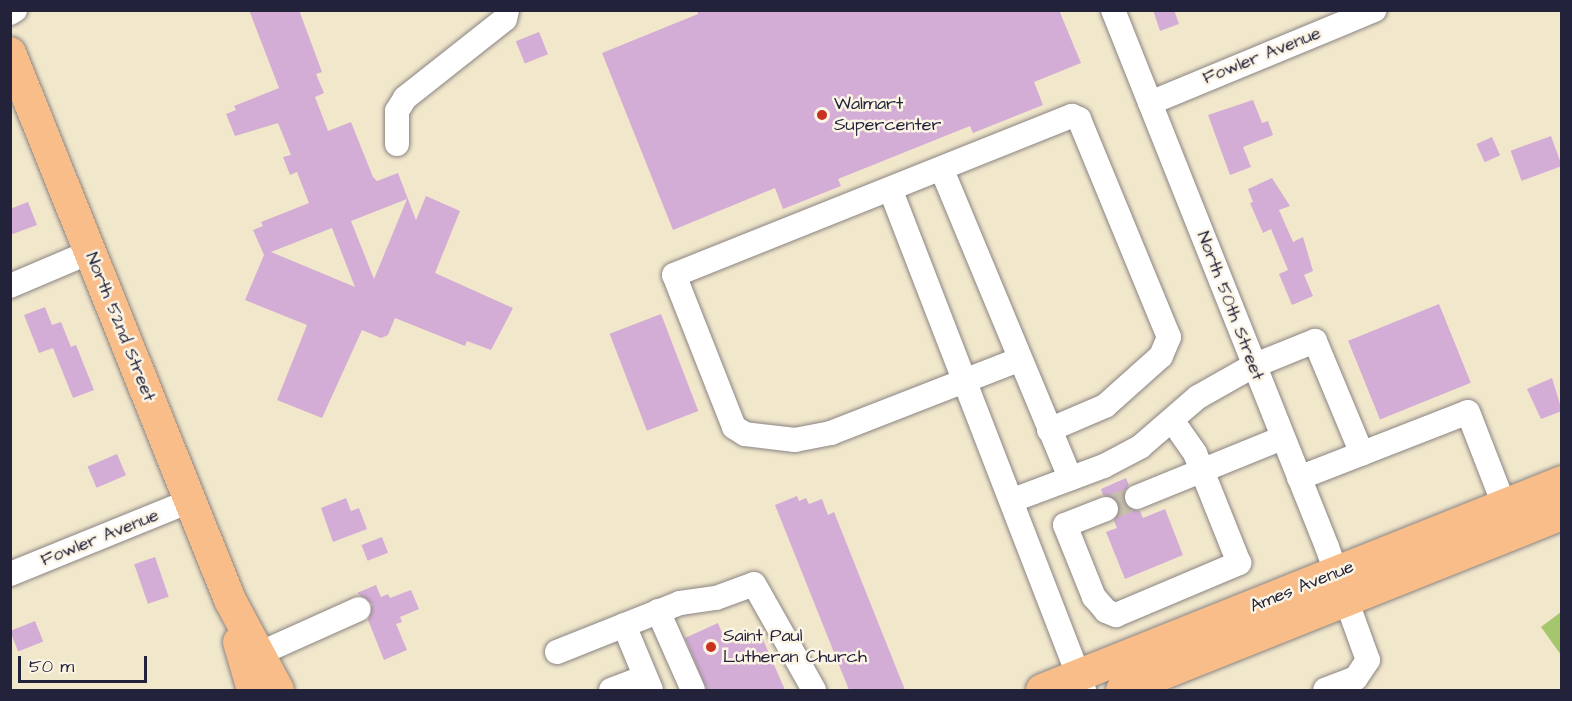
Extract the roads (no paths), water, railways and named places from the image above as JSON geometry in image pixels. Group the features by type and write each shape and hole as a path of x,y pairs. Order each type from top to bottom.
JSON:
{"main road":[{"name":"North 52nd Street","path":"10,53 230,600 253,690"},
{"name":"Ames Avenue","path":"1122,690 1342,587 1504,505 1562,482"},
{"name":"Ames Avenue","path":"1042,690 1082,683 1342,587 1562,514"},
{"name":"North 52nd Street","path":"230,600 261,653 278,690"}],"street":[{"path":"10,13 15,10"},
{"path":"397,144 397,111 405,98 505,19 507,10"},
{"name":"North 50th Street","path":"1113,10 1342,587 1368,660 1356,678 1324,690"},
{"name":"Fowler Avenue","path":"1150,103 1375,10"},
{"path":"1018,360 806,439 745,434 734,427 674,275 891,191 1072,116 1083,126 1169,337 1161,356 1105,406 1049,430"},
{"path":"942,170 1018,360 1070,478"},
{"path":"891,191 1013,500 1082,683"},
{"path":"10,286 90,252"},
{"path":"1013,500 1104,466 1140,447 1173,421 1198,397 1253,366 1315,341 1362,454"},
{"path":"1299,478 1468,412 1504,505"},
{"path":"1106,509 1065,525 1094,597 1106,611 1116,615 1239,563 1202,471 1173,421"},
{"path":"1137,496 1282,438"},
{"name":"Fowler Avenue","path":"10,574 190,501"},
{"path":"557,652 680,603 716,598 754,584 814,690"},
{"path":"261,653 359,609"},
{"path":"658,611 693,690"},
{"path":"611,690 648,684 624,625"}],"tunnel":[{"path":"1106,509 1137,497"}],"place":[{"name":"Walmart Supercenter","path":"822,115"},
{"name":"Saint Paul Lutheran Church","path":"711,647"}]}
